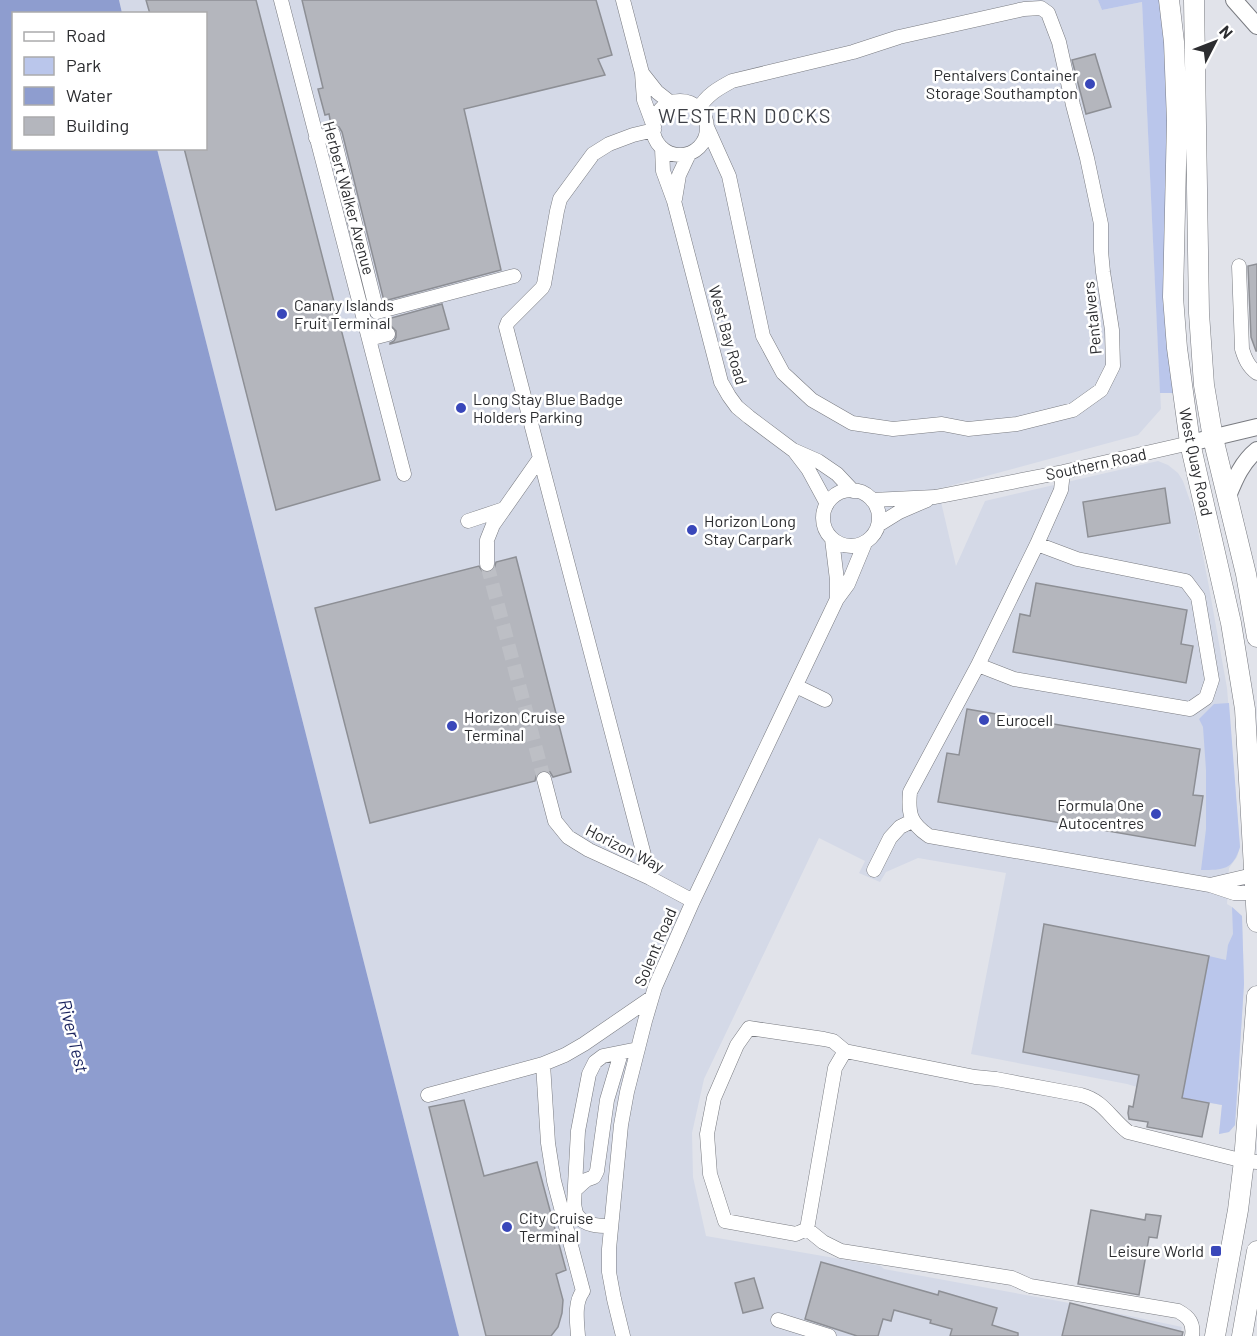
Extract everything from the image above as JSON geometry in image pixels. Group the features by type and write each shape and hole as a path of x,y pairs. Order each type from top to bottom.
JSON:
{"highway":[{"name":"West Quay Road","path":"1169,0 1174,42 1177,121 1173,297 1176,348 1190,443 1231,623 1245,709 1257,922"},
{"name":"West Quay Road","path":"1194,0 1199,313 1204,385 1213,438 1246,574 1257,637"},
{"path":"1215,1336 1238,1210 1250,1161 1257,996"},
{"path":"1242,1336 1257,1251"}],"main road":[{"path":"1234,0 1257,26"},
{"name":"Southern Road","path":"1190,443 1257,427"},
{"path":"1228,496 1241,469 1257,450"}],"street":[{"name":"Herbert Walker Avenue","path":"281,0 404,474"},
{"path":"623,0 642,73 644,100 655,136 662,148 675,155 689,154 703,144 707,127 699,109 688,103 677,102 671,103 659,112 654,128"},
{"name":"Pentalvers","path":"699,109 703,100 732,81 853,52 899,37 1024,9 1041,8 1048,13 1059,42 1088,158 1101,224 1101,251 1112,330 1113,366 1101,390 1073,410 1017,424 968,429 942,424 893,429 852,423 812,400 783,373 763,336 729,176 707,127"},
{"path":"642,73 657,92 671,103"},
{"path":"650,878 506,327 508,322 542,288 561,199 593,154 609,144 654,128"},
{"path":"316,138 333,134 377,312 514,276"},
{"name":"West Bay Road","path":"662,148 663,171 674,201 721,382 736,407 793,450 818,461 837,474 854,491"},
{"name":"West Bay Road","path":"674,201 680,175 689,154"},
{"path":"1239,266 1242,349 1250,368 1257,373"},
{"path":"369,339 388,334"},
{"name":"Southern Road","path":"872,500 935,497 1064,472 1190,443"},
{"name":"West Bay Road","path":"793,450 808,469 827,504"},
{"path":"487,564 487,540 493,525 540,458"},
{"path":"1064,472 1061,490 1037,544 978,664 910,792 909,807 912,821 929,836 1210,885 1256,884"},
{"path":"854,491 867,495 877,507 879,516 876,532 865,543 848,546 839,544 826,531 824,512 832,498 854,491"},
{"name":"Southern Road","path":"878,525 899,512 935,497"},
{"path":"468,521 504,509"},
{"name":"Solent Road","path":"832,539 837,599"},
{"name":"Solent Road","path":"623,1336 609,1272 611,1226 621,1125 654,987 837,599 848,584 865,543"},
{"path":"978,664 1014,679 1190,709 1206,698 1212,680 1198,597 1186,581 1077,559 1037,544"},
{"path":"796,686 825,700"},
{"name":"Horizon Way","path":"544,779 555,820 568,837 589,850 650,878 693,902"},
{"path":"874,870 890,838 900,827 912,821"},
{"path":"428,1095 543,1064 565,1055 651,998"},
{"path":"807,1228 796,1234 725,1221 710,1173 707,1134 714,1098 737,1045 749,1028 824,1039 833,1041 845,1051 1091,1097 1100,1103 1128,1132 1250,1161"},
{"path":"611,1226 596,1226 585,1222 577,1215 574,1190 578,1131 589,1074 595,1062 603,1056 638,1049"},
{"path":"807,1228 835,1068 845,1051"},
{"path":"574,1190 586,1180 594,1177 597,1171 607,1100 621,1053"},
{"path":"543,1064 552,1171 583,1291 578,1298 578,1336"},
{"path":"807,1228 823,1242 841,1251 1012,1278 1030,1286 1178,1311 1191,1322 1192,1336"},
{"path":"778,1320 829,1336"}],"shaded area":[{"path":"119,0 1098,0 1102,10 1142,2 1161,409 1138,435 938,489 956,566 985,501 1158,461 1178,473 1183,481 1195,515 1227,688 1240,847 1237,857 1229,868 1227,904 1242,916 1244,984 1235,1125 1229,1132 1219,1134 1222,1105 971,1054 1006,873 918,858 886,872 880,882 859,873 865,861 819,838 704,1079 692,1133 693,1177 706,1236 881,1266 884,1269 1064,1302 1182,1327 1180,1336 459,1336 157,150 207,150 207,12 122,12"}],"green space":[{"path":"1098,0 1160,0 1168,81 1175,393 1160,393 1142,2 1102,10"},
{"path":"1229,703 1240,847 1234,860 1226,867 1201,870 1206,829 1206,770 1203,727 1199,719 1214,704"},
{"path":"1232,907 1242,916 1244,984 1235,1125 1229,1132 1219,1134 1222,1105 1190,1099 1182,1100 1182,1096 1137,1087 1138,1075 1184,1084 1209,956 1226,960 1228,945 1233,934"}],"water":[{"name":"River Test","path":"0,0 119,0 122,12 12,12 12,150 157,150 459,1336 0,1336"}],"building":[{"name":"Canary Islands Fruit Terminal","path":"146,0 256,0 380,480 276,510 185,150 207,150 207,12 149,12"},
{"path":"302,0 596,0 612,55 598,59 605,75 464,109 501,270 384,301 342,132 339,127 331,125 329,114 325,115 318,89 323,88"},
{"name":"Pentalvers Container Storage Southampton","path":"1095,54 1111,107 1086,114 1072,60"},
{"path":"1257,264 1256,351 1251,337 1248,266"},
{"path":"442,304 449,329 390,344 396,337 396,331 391,326 385,325 384,320"},
{"path":"1165,488 1170,523 1088,537 1083,502"},
{"name":"Horizon Cruise Terminal","path":"516,557 571,772 553,777 550,772 542,770 537,773 535,781 370,823 315,608 479,566 482,571 488,573 494,569 496,562"},
{"path":"1036,583 1187,610 1181,644 1193,646 1186,683 1013,652 1020,614 1030,616"},
{"path":"967,709 1200,749 1193,795 1203,796 1195,846 938,802 947,753 959,755"},
{"path":"1044,924 1209,956 1182,1098 1209,1103 1202,1137 1147,1127 1148,1122 1129,1119 1129,1106 1133,1107 1139,1075 1023,1052"},
{"name":"City Cruise Terminal","path":"464,1100 484,1176 537,1162 566,1270 556,1274 563,1300 562,1313 558,1327 551,1336 486,1336 429,1107"},
{"path":"1091,1210 1145,1220 1146,1214 1161,1216 1157,1238 1149,1237 1139,1295 1078,1284"},
{"path":"821,1262 938,1295 939,1291 997,1308 992,1325 1018,1333 1018,1336 950,1336 952,1329 930,1323 931,1320 894,1310 891,1321 883,1319 878,1336 857,1336 805,1319"},
{"path":"754,1278 763,1308 743,1313 735,1283"},
{"path":"1070,1303 1183,1332 1182,1336 1062,1336"}],"tunnel":[{"path":"487,564 544,779"}],"place":[{"name":"Pentalvers Container Storage Southampton","path":"1090,84"},
{"name":"Canary Islands Fruit Terminal","path":"282,314"},
{"name":"Long Stay Blue Badge Holders Parking","path":"461,408"},
{"name":"Horizon Long Stay Carpark","path":"692,530"},
{"name":"Eurocell","path":"984,720"},
{"name":"Horizon Cruise Terminal","path":"452,726"},
{"name":"Formula One Autocentres","path":"1156,814"},
{"name":"City Cruise Terminal","path":"507,1227"},
{"name":"Leisure World","path":"1216,1251"}],"district":[{"name":"WESTERN DOCKS","path":"745,116"}]}
